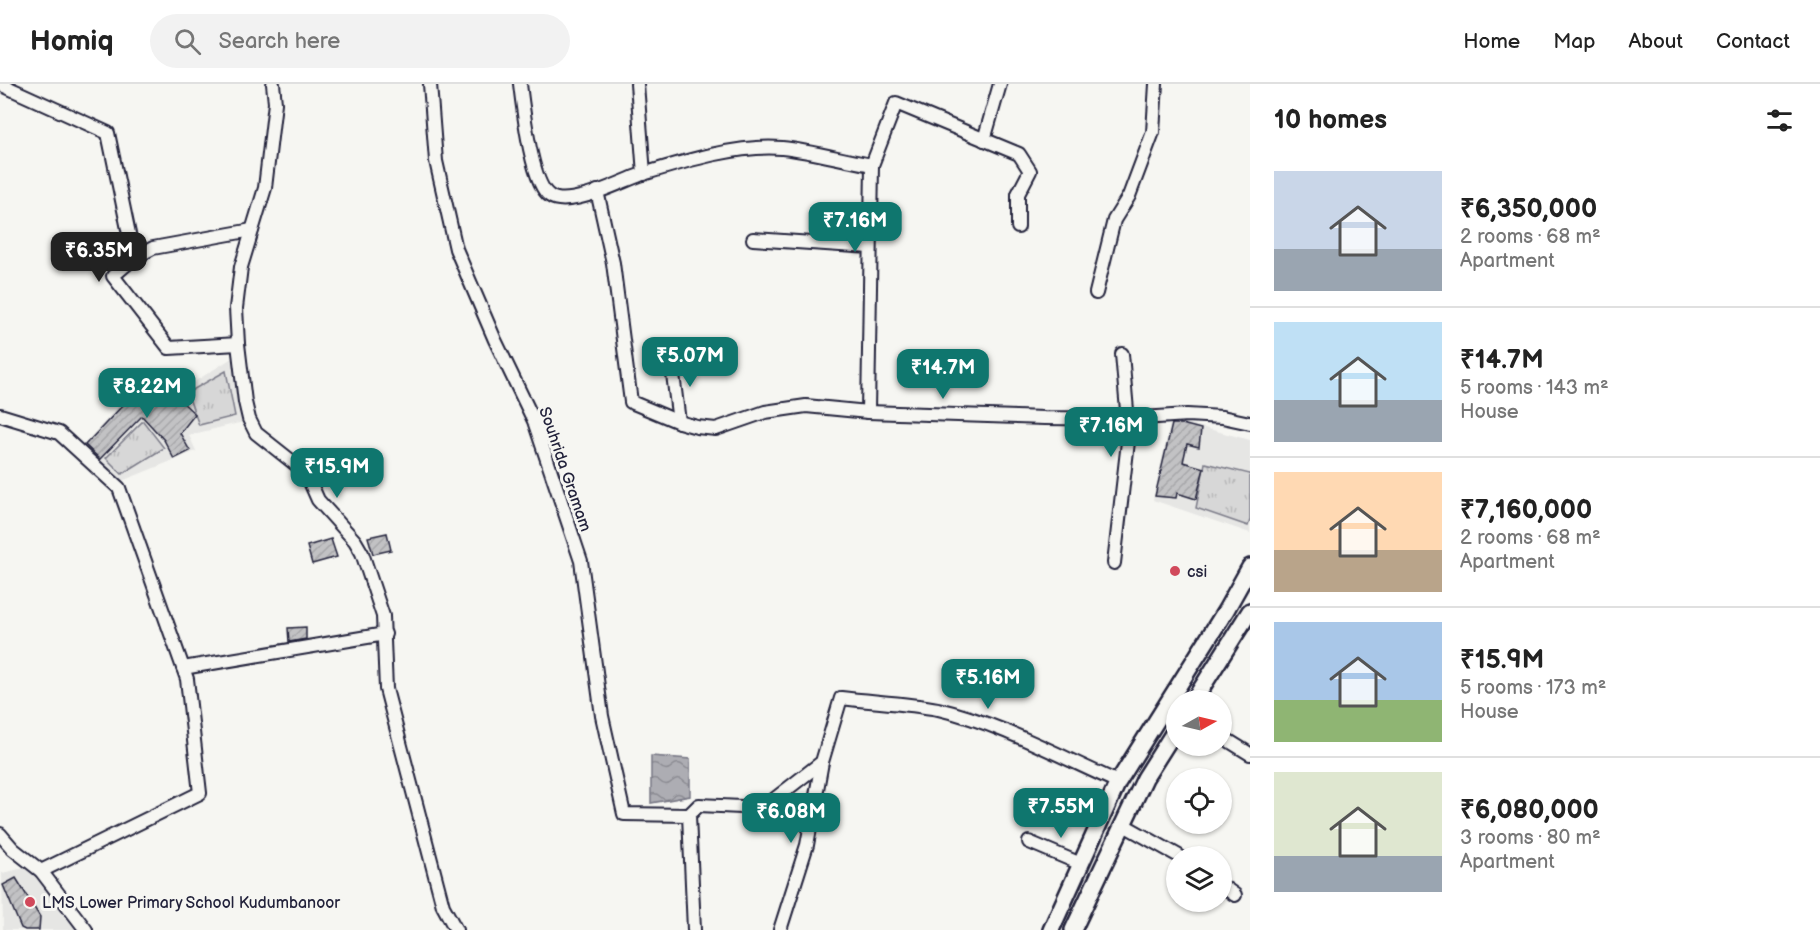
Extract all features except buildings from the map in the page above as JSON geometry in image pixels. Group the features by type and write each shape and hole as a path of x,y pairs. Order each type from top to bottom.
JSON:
{"main road":[{"path":"1051,930 1118,782 1226,610 1250,567"},
{"path":"1200,690 1250,611"},
{"path":"1074,930 1122,824 1145,778 1166,745"}],"street":[{"path":"0,84 108,133 134,258"},
{"path":"273,84 275,104 265,189 241,267 236,308 238,344 249,419 256,433 299,467 310,482 318,500 355,541 362,553 383,616 386,689 442,906 456,930"},
{"name":"Souhrida Gramam","path":"430,84 436,161 456,249 534,421 581,561 602,716 624,814 689,815"},
{"path":"520,84 528,146 543,190 556,200 568,200 644,174 723,153 753,149 782,148 872,165"},
{"path":"637,84 644,174"},
{"path":"984,140 1000,84"},
{"path":"1096,293 1114,220 1129,196 1153,132 1156,84"},
{"path":"868,412 872,165 896,103 1018,154 1030,171 1018,194 1018,227"},
{"path":"597,191 613,263 631,402 679,422 716,429 765,412 806,406 868,412 1128,419 1187,415 1222,417 1250,423"},
{"path":"238,344 169,348 113,276 134,258 153,248 252,230"},
{"path":"753,239 870,247"},
{"path":"1114,563 1129,433 1122,354"},
{"path":"671,358 679,422"},
{"path":"0,416 59,433 119,488 187,679 200,793 40,871"},
{"path":"183,668 385,634"},
{"path":"780,930 807,845 822,762 841,698 937,709 964,717 1012,735 1118,782"},
{"path":"1232,743 1250,754"},
{"path":"694,930 689,815 699,805 763,808 822,762"},
{"path":"1122,824 1166,849"},
{"path":"0,834 40,871 86,930"},
{"path":"1029,842 1081,864"}],"shaded area":[{"path":"232,358 243,422 189,435 196,451 112,485 79,450 153,368 183,389"},
{"path":"1171,419 1250,440 1250,533 1153,500"},
{"name":"LMS Lower Primary School Kudumbanoor","path":"29,867 79,930 3,930 2,873"}],"green space":[{"path":"226,371 235,416 199,425 187,393"},
{"path":"143,421 164,448 122,474 106,458"},
{"path":"1205,463 1250,474 1248,526 1196,508"}],"water":[{"path":"651,756 690,759 690,796 651,803"}],"place":[{"name":"csi","path":"1175,571"},
{"name":"LMS Lower Primary School Kudumbanoor","path":"30,902"}]}
